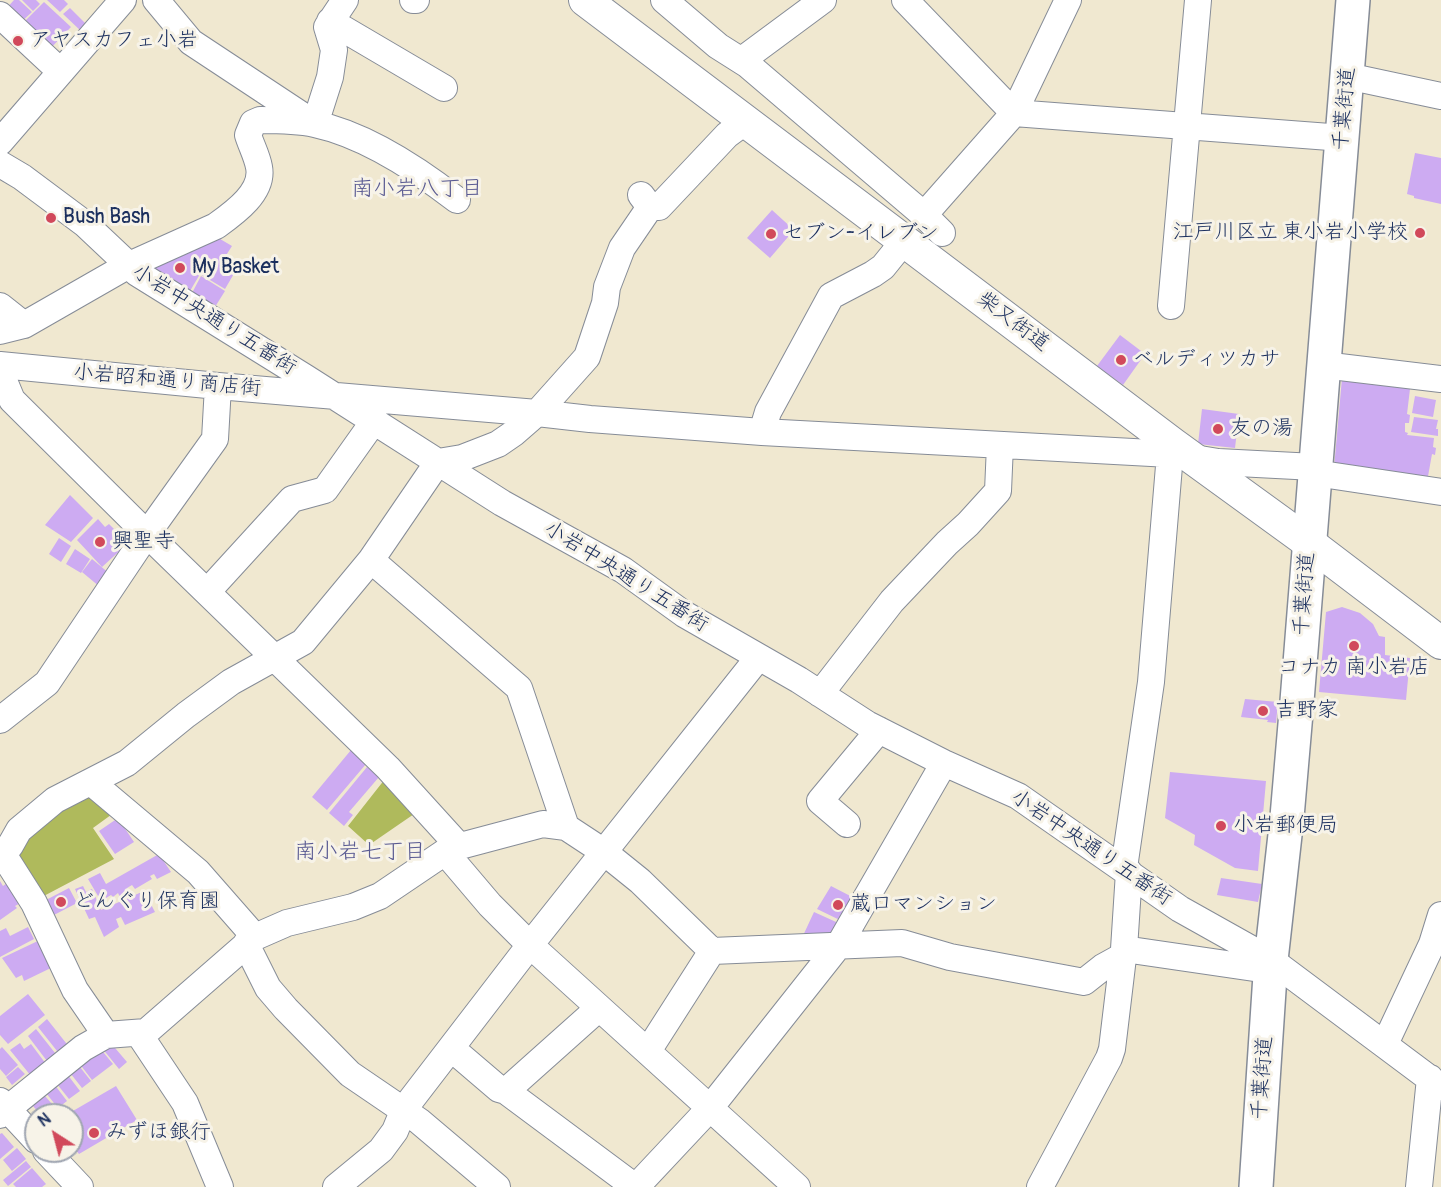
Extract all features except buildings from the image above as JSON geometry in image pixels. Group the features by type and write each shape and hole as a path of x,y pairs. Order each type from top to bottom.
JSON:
{"highway":[{"name":"千葉街道","path":"1256,1187 1271,960 1287,817 1353,0"}],"main road":[{"name":"柴又街道","path":"585,0 904,241 1182,456 1308,542 1441,643"}],"street":[{"path":"0,142 123,0"},
{"path":"156,0 191,42 315,124"},
{"path":"315,124 330,77 334,50 327,27 345,0"},
{"path":"664,0 718,46 742,60 933,224 1014,113 1068,0"},
{"path":"742,60 823,0"},
{"path":"905,0 1014,113 1342,138"},
{"path":"1171,306 1187,127 1190,3"},
{"path":"0,15 60,71"},
{"path":"330,21 444,88"},
{"path":"1347,76 1441,96"},
{"path":"0,306 12,328 127,266 216,226 252,195 258,182 260,168 248,135 253,123 260,120 315,124 356,137 426,175 457,201"},
{"path":"106,1035 75,990 34,903 1,852 10,846 19,830 55,800 127,763 231,682 303,642 371,560 438,462 462,458 498,444 514,434 537,413 588,357 622,248 644,219 646,201 659,207 727,135 746,121"},
{"name":"小岩中央通り五番街","path":"0,164 22,177 85,224 127,266 502,503 623,570 684,614 879,730 944,763 1018,796 1180,909 1271,960 1436,1082"},
{"path":"762,432 768,412 831,296 883,267 904,241"},
{"name":"小岩昭和通り商店街","path":"0,365 537,413 590,420 1182,456 1218,462 1315,470 1441,492"},
{"path":"1323,365 1441,379"},
{"path":"0,371 12,400 395,775 451,848 490,905 797,1187"},
{"path":"0,720 47,683 147,534 215,439 218,386"},
{"path":"207,592 292,498 325,490 374,421"},
{"path":"820,694 892,601 998,491 1000,445"},
{"path":"1040,1187 1109,1058 1123,952 1126,870 1182,456"},
{"path":"371,560 519,688 566,827"},
{"path":"336,1187 381,1150 395,1131 404,1109 758,658"},
{"path":"848,824 820,801 879,730"},
{"path":"451,1048 499,1089 506,1091 636,1187 710,1108 839,945 944,763"},
{"path":"91,782 198,872 251,940 268,988 350,1074 404,1109 497,1187"},
{"path":"24,1129 2,1108 83,1048 106,1035 146,1032 251,940 287,923 353,907 380,896 451,848 543,824 566,827 604,852 640,881 712,951 902,943 950,957 1084,982 1123,952 1254,968 1271,960"},
{"path":"1386,1044 1432,944 1441,915"},
{"path":"648,1051 712,951"},
{"path":"506,1091 600,1008"},
{"path":"139,1034 184,1103 220,1187"},
{"path":"1419,1187 1436,1082"},
{"path":"57,1163 80,1187"}],"green space":[{"path":"385,779 417,812 369,845 348,826"},
{"path":"92,792 115,812 93,828 114,859 40,898 16,851 50,815"}],"place":[{"name":"アヤスカフェ小岩","path":"18,41"},
{"name":"Bush Bash","path":"51,218"},
{"name":"江戸川区立 東小岩小学校","path":"1420,233"},
{"name":"セブン-イレブン","path":"771,234"},
{"name":"My Basket","path":"180,268"},
{"name":"ベルディツカサ","path":"1121,360"},
{"name":"友の湯","path":"1218,429"},
{"name":"興聖寺","path":"100,542"},
{"name":"コナカ 南小岩店","path":"1354,646"},
{"name":"吉野家","path":"1263,711"},
{"name":"小岩郵便局","path":"1221,826"},
{"name":"どんぐり保育園","path":"61,902"},
{"name":"蔵口マンション","path":"838,905"},
{"name":"みずほ銀行","path":"94,1133"}],"district":[{"name":"南小岩八丁目","path":"417,189"},
{"name":"南小岩七丁目","path":"360,852"}]}
